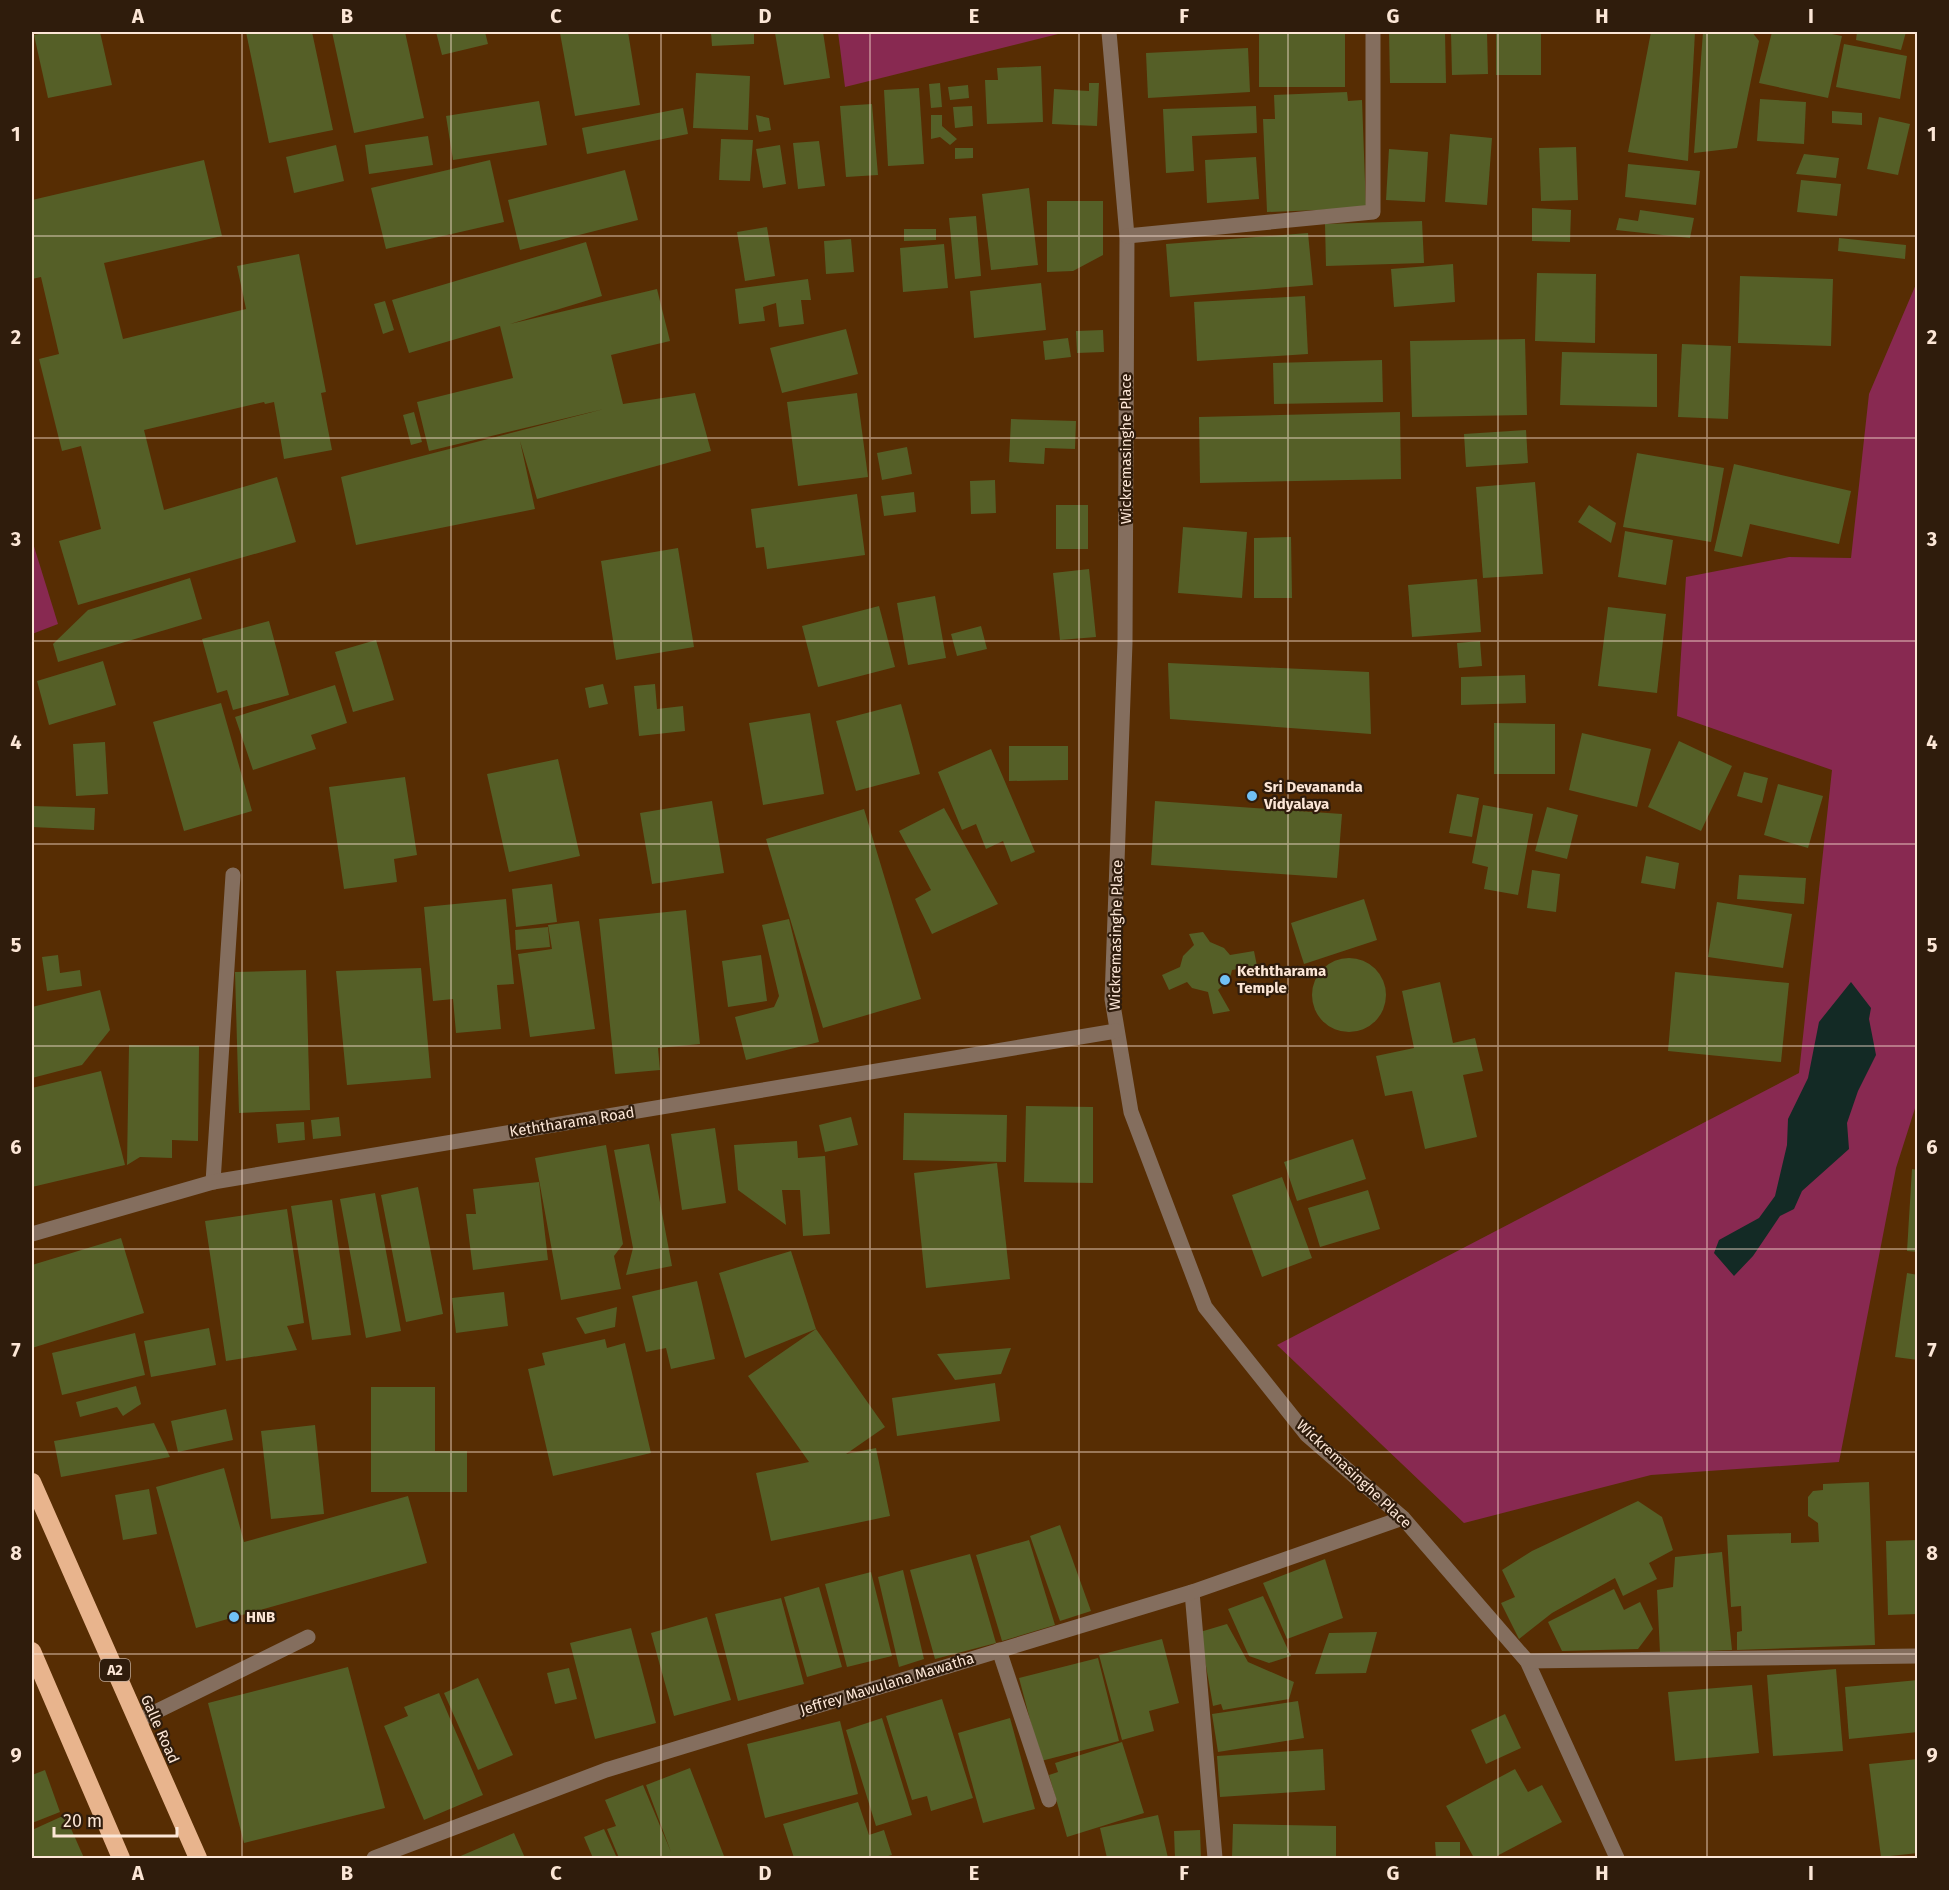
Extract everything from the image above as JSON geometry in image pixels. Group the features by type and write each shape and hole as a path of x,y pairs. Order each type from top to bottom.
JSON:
{"highway":[{"name":"Galle Road","path":"32,1482 198,1858"},
{"path":"32,1651 121,1858"}],"street":[{"name":"Wickremasinghe Place","path":"1109,32 1127,236 1125,643 1112,999 1131,1112 1205,1307 1307,1435 1403,1518 1527,1661 1617,1858"},
{"path":"1127,236 1373,212 1373,32"},
{"path":"213,1182 233,875"},
{"name":"Keththarama Road","path":"32,1234 213,1182 1116,1031"},
{"name":"Jeffrey Mawulana Mawatha","path":"374,1858 606,1770 1192,1592 1403,1518"},
{"path":"1192,1592 1215,1858"},
{"path":"137,1720 308,1636"},
{"path":"999,1650 1049,1800"},
{"path":"1527,1661 1917,1656"}],"shaded area":[{"path":"838,32 1066,32 845,87"},
{"path":"1917,282 1917,1102 1896,1168 1839,1462 1651,1475 1464,1523 1277,1345 1799,1073 1832,770 1677,716 1686,577 1789,557 1851,558 1869,394"},
{"path":"32,540 58,624 32,634"}],"water":[{"path":"1851,982 1871,1008 1869,1019 1876,1055 1858,1091 1847,1123 1849,1149 1802,1191 1794,1209 1780,1216 1753,1256 1734,1276 1714,1253 1719,1240 1759,1218 1775,1196 1787,1145 1788,1119 1808,1078 1819,1022"}],"building":[{"path":"49,32 100,32 112,85 48,98 34,35"},
{"path":"246,32 312,32 333,130 269,143"},
{"path":"332,32 405,32 424,118 354,133"},
{"path":"436,32 485,32 488,44 442,55"},
{"path":"628,32 640,105 575,116 560,33"},
{"path":"711,32 754,32 754,44 712,46"},
{"path":"823,32 830,78 784,85 775,33"},
{"path":"1259,32 1345,32 1345,87 1259,87"},
{"path":"1389,32 1445,32 1446,83 1390,83"},
{"path":"1451,32 1487,32 1488,74 1452,75"},
{"path":"1496,32 1541,32 1541,75 1496,75"},
{"path":"1651,32 1695,32 1688,161 1628,152"},
{"path":"1703,32 1752,32 1759,41 1737,148 1694,153"},
{"path":"1772,32 1822,32 1842,36 1828,98 1759,83"},
{"path":"1857,32 1906,32 1901,50 1856,40"},
{"path":"1844,44 1907,56 1900,99 1836,87"},
{"path":"1248,48 1250,92 1148,98 1146,53"},
{"path":"1041,66 1043,122 987,124 985,80 998,80 997,68"},
{"path":"696,73 750,76 748,130 693,128"},
{"path":"940,83 942,107 931,108 929,84"},
{"path":"1089,83 1099,83 1097,126 1052,124 1054,89 1089,91"},
{"path":"968,85 969,98 950,100 948,87"},
{"path":"919,88 924,164 888,166 884,90"},
{"path":"1347,92 1348,101 1362,100 1366,208 1267,212 1263,119 1275,119 1274,95"},
{"path":"1760,99 1806,102 1804,144 1757,141"},
{"path":"539,101 547,145 453,160 446,116"},
{"path":"872,104 878,175 846,177 840,106"},
{"path":"972,106 973,126 955,128 953,107"},
{"path":"1256,106 1257,133 1192,136 1194,171 1166,173 1163,109"},
{"path":"683,108 688,134 587,154 582,128"},
{"path":"1832,111 1862,113 1862,125 1832,123"},
{"path":"756,115 769,118 771,130 759,132"},
{"path":"931,115 942,115 942,126 957,139 950,145 940,137 931,139"},
{"path":"1879,117 1910,124 1898,175 1867,169"},
{"path":"1450,134 1492,138 1487,205 1445,202"},
{"path":"428,136 433,165 369,174 365,145"},
{"path":"721,139 753,140 750,181 719,180"},
{"path":"819,141 825,186 798,189 793,143"},
{"path":"336,145 344,181 294,193 286,157"},
{"path":"780,145 786,184 763,188 756,149"},
{"path":"1576,147 1578,200 1541,201 1539,148"},
{"path":"955,148 973,148 973,158 955,159"},
{"path":"1389,149 1428,152 1425,202 1386,200"},
{"path":"1804,154 1839,158 1836,178 1796,174"},
{"path":"1256,157 1259,199 1207,203 1205,160"},
{"path":"204,160 222,236 104,263 123,339 246,309 237,266 299,254 326,392 321,393 332,450 284,459 274,402 265,404 264,402 144,430 164,510 277,477 296,542 78,605 59,541 101,529 81,446 62,451 39,359 59,354 41,277 32,279 32,200"},
{"path":"490,160 504,222 386,249 371,188"},
{"path":"1628,164 1700,171 1696,205 1625,197"},
{"path":"625,170 638,220 520,250 508,200"},
{"path":"1801,180 1841,184 1837,216 1797,212"},
{"path":"1029,188 1038,265 991,270 982,194"},
{"path":"1047,201 1103,201 1103,255 1073,271 1047,272"},
{"path":"1532,208 1571,210 1570,242 1532,241"},
{"path":"1640,210 1694,218 1690,238 1616,230 1619,218 1638,221"},
{"path":"976,216 981,276 955,279 949,218"},
{"path":"1422,221 1424,263 1326,266 1325,224"},
{"path":"767,227 775,276 745,281 737,232"},
{"path":"904,229 936,229 936,240 904,241"},
{"path":"1308,233 1313,285 1170,297 1166,244"},
{"path":"1839,238 1906,245 1905,259 1838,251"},
{"path":"851,239 854,272 826,274 824,241"},
{"path":"586,242 602,296 510,324 657,289 670,341 611,355 623,404 695,393 711,451 537,499 520,441 535,509 356,545 341,477 604,409 429,451 417,402 513,378 500,326 409,353 392,300"},
{"path":"944,244 948,288 903,292 900,248"},
{"path":"1453,264 1455,302 1394,307 1391,269"},
{"path":"1537,273 1596,274 1595,343 1535,341"},
{"path":"1740,276 1833,279 1831,346 1738,343"},
{"path":"808,279 811,300 801,300 804,324 779,327 776,303 763,307 765,321 739,324 735,289"},
{"path":"1041,283 1046,330 974,338 970,291"},
{"path":"1305,296 1308,354 1197,361 1194,302"},
{"path":"385,301 394,330 383,334 374,304"},
{"path":"846,329 858,374 782,393 770,348"},
{"path":"1103,330 1104,352 1077,353 1076,331"},
{"path":"1068,338 1071,357 1045,360 1043,341"},
{"path":"1525,339 1527,415 1412,417 1410,341"},
{"path":"1682,344 1731,346 1728,419 1678,417"},
{"path":"1562,352 1657,354 1657,407 1560,405"},
{"path":"1382,360 1383,402 1274,404 1273,363"},
{"path":"857,393 868,477 798,486 787,402"},
{"path":"414,412 422,442 411,445 403,415"},
{"path":"1400,412 1401,479 1200,483 1199,417"},
{"path":"1011,419 1076,421 1075,449 1045,448 1044,464 1009,462"},
{"path":"1526,430 1528,463 1466,467 1464,434"},
{"path":"907,447 912,474 882,480 877,453"},
{"path":"1637,453 1724,468 1711,542 1623,527"},
{"path":"1734,464 1851,491 1839,544 1750,524 1742,557 1714,551"},
{"path":"995,480 996,513 971,514 970,481"},
{"path":"1535,482 1543,574 1483,578 1476,487"},
{"path":"914,492 916,512 884,516 881,496"},
{"path":"857,494 865,555 767,569 764,547 756,548 751,509"},
{"path":"1056,505 1088,505 1088,549 1056,549"},
{"path":"1589,505 1616,523 1611,543 1578,522"},
{"path":"1183,527 1247,532 1242,598 1178,593"},
{"path":"1625,531 1673,540 1666,585 1618,577"},
{"path":"1291,537 1292,598 1254,598 1254,538"},
{"path":"678,548 694,647 616,660 601,561"},
{"path":"1089,569 1096,637 1060,640 1053,573"},
{"path":"190,578 202,619 58,662 53,644 88,610"},
{"path":"1477,579 1481,632 1412,637 1408,585"},
{"path":"935,596 946,658 908,665 897,603"},
{"path":"879,606 895,667 818,687 802,626"},
{"path":"1608,607 1666,614 1657,693 1598,686"},
{"path":"269,621 289,695 233,710 227,690 217,693 202,639"},
{"path":"981,626 987,649 957,656 951,634"},
{"path":"376,640 394,700 353,712 335,652"},
{"path":"1480,641 1482,666 1459,668 1457,643"},
{"path":"103,661 116,705 49,725 37,681"},
{"path":"1168,663 1369,672 1371,734 1170,719"},
{"path":"1525,675 1526,703 1461,705 1461,677"},
{"path":"603,684 608,704 589,708 585,688"},
{"path":"655,684 657,709 683,706 685,731 639,736 634,686"},
{"path":"335,685 347,723 311,735 316,749 253,770 235,717"},
{"path":"221,703 252,811 184,831 153,722"},
{"path":"901,704 920,774 856,791 836,721"},
{"path":"810,713 824,794 763,805 749,723"},
{"path":"1494,723 1555,724 1555,774 1494,774"},
{"path":"1582,733 1651,749 1637,807 1569,790"},
{"path":"1679,741 1732,766 1701,831 1648,807"},
{"path":"105,742 108,794 76,796 73,744"},
{"path":"1009,746 1068,746 1068,780 1009,781"},
{"path":"991,749 1035,852 1011,862 1003,841 986,849 976,824 962,830 938,772"},
{"path":"558,759 580,856 509,872 487,774"},
{"path":"1744,772 1768,778 1762,803 1737,796"},
{"path":"405,777 417,855 394,859 397,882 344,889 329,787"},
{"path":"1778,784 1823,796 1808,848 1764,835"},
{"path":"1457,794 1479,798 1472,837 1449,833"},
{"path":"712,801 724,873 652,884 640,813"},
{"path":"1155,801 1342,814 1337,878 1151,865"},
{"path":"1483,805 1533,814 1518,895 1484,889 1488,867 1472,863"},
{"path":"32,806 95,808 94,830 32,827"},
{"path":"1547,807 1578,815 1567,859 1535,851"},
{"path":"944,808 998,904 932,934 915,899 931,890 899,831"},
{"path":"864,809 921,999 823,1028 766,839"},
{"path":"1646,856 1679,863 1675,889 1641,883"},
{"path":"1532,870 1560,874 1556,912 1527,908"},
{"path":"1739,875 1806,878 1804,904 1737,899"},
{"path":"552,884 557,922 516,927 512,889"},
{"path":"506,899 514,984 497,985 501,1029 456,1033 453,999 433,1001 424,907"},
{"path":"1364,899 1377,940 1304,964 1291,923"},
{"path":"1717,902 1792,914 1783,968 1708,957"},
{"path":"686,910 700,1044 658,1048 660,1070 615,1074 599,919"},
{"path":"789,919 819,1042 746,1060 735,1017 774,1007 779,996 762,925"},
{"path":"579,921 595,1029 530,1037 518,954 552,949 548,925"},
{"path":"548,927 550,947 516,950 515,930"},
{"path":"1203,932 1210,942 1224,948 1230,955 1254,951 1257,966 1232,970 1230,978 1218,990 1230,1011 1213,1014 1208,992 1192,988 1187,982 1169,990 1162,975 1180,967 1183,956 1194,945 1189,934"},
{"path":"58,955 60,973 80,970 82,986 47,991 42,957"},
{"path":"761,955 767,1001 728,1007 722,961"},
{"path":"1349,958 1370,964 1380,974 1386,995 1380,1016 1370,1026 1349,1032 1328,1026 1318,1016 1312,995 1318,974 1328,964"},
{"path":"421,968 431,1078 347,1085 336,971"},
{"path":"306,970 310,1110 239,1113 235,972"},
{"path":"1675,972 1789,983 1781,1062 1668,1051"},
{"path":"1440,982 1453,1043 1475,1038 1483,1071 1463,1075 1477,1137 1425,1149 1412,1091 1385,1096 1376,1056 1414,1048 1402,991"},
{"path":"100,990 110,1030 82,1065 32,1078 32,1007"},
{"path":"129,1045 199,1046 198,1141 172,1140 172,1158 140,1157 127,1165"},
{"path":"101,1071 125,1165 32,1187 32,1088"},
{"path":"1026,1106 1093,1107 1093,1183 1024,1182"},
{"path":"904,1113 1007,1115 1006,1162 903,1160"},
{"path":"339,1117 341,1136 313,1139 311,1120"},
{"path":"851,1117 858,1145 825,1152 819,1125"},
{"path":"304,1122 305,1140 278,1143 276,1124"},
{"path":"715,1128 726,1203 682,1210 671,1134"},
{"path":"1353,1139 1366,1179 1297,1201 1284,1162"},
{"path":"797,1141 798,1158 825,1156 830,1234 803,1236 800,1190 782,1190 786,1225 738,1190 734,1145"},
{"path":"649,1144 672,1266 626,1275 633,1248 614,1150"},
{"path":"606,1145 623,1244 614,1256 621,1289 561,1300 535,1158"},
{"path":"997,1163 1010,1279 926,1288 914,1173"},
{"path":"1912,1169 1918,1170 1918,1252 1907,1251"},
{"path":"1282,1177 1312,1258 1262,1277 1232,1195"},
{"path":"539,1182 548,1260 473,1270 466,1214 476,1214 473,1189"},
{"path":"418,1187 443,1314 406,1322 381,1195"},
{"path":"1368,1190 1380,1229 1320,1247 1308,1208"},
{"path":"375,1193 401,1331 366,1338 340,1199"},
{"path":"332,1200 351,1335 312,1340 291,1206"},
{"path":"287,1209 304,1323 287,1326 297,1350 226,1361 205,1221"},
{"path":"121,1238 144,1313 32,1348 32,1265"},
{"path":"791,1251 816,1329 745,1358 719,1273"},
{"path":"1907,1273 1918,1275 1918,1360 1895,1357"},
{"path":"697,1281 715,1359 671,1369 666,1348 646,1352 632,1296"},
{"path":"504,1292 508,1326 456,1333 452,1298"},
{"path":"617,1307 615,1327 585,1334 576,1318"},
{"path":"209,1328 216,1365 151,1377 144,1341"},
{"path":"816,1329 885,1427 846,1454 876,1448 890,1516 771,1541 756,1473 809,1462 748,1376"},
{"path":"135,1333 145,1375 62,1395 52,1353"},
{"path":"605,1339 607,1348 625,1343 651,1453 553,1476 528,1369 545,1365 542,1353"},
{"path":"1011,1348 1001,1374 955,1380 937,1354"},
{"path":"995,1383 1000,1421 897,1436 892,1398"},
{"path":"136,1386 141,1404 123,1416 117,1407 80,1417 76,1402"},
{"path":"371,1387 435,1387 435,1451 467,1451 467,1492 371,1492"},
{"path":"226,1409 233,1440 178,1452 171,1421"},
{"path":"154,1423 170,1457 61,1477 54,1441"},
{"path":"315,1425 324,1514 271,1519 261,1431"},
{"path":"224,1468 244,1542 408,1496 427,1563 196,1628 156,1487"},
{"path":"1869,1482 1875,1645 1737,1650 1737,1632 1742,1631 1741,1606 1731,1607 1727,1535 1791,1533 1791,1543 1819,1542 1818,1523 1808,1516 1808,1497 1813,1491 1823,1490 1823,1484"},
{"path":"149,1489 157,1534 123,1540 115,1495"},
{"path":"1638,1501 1662,1517 1673,1550 1649,1563 1657,1579 1623,1596 1615,1578 1552,1613 1519,1639 1501,1603 1515,1597 1502,1570 1532,1551"},
{"path":"1060,1525 1091,1611 1060,1621 1030,1536"},
{"path":"1029,1540 1055,1625 1002,1641 976,1555"},
{"path":"1918,1540 1918,1614 1888,1615 1886,1541"},
{"path":"1722,1552 1732,1650 1660,1653 1657,1590 1673,1587 1675,1557"},
{"path":"970,1554 996,1643 935,1659 910,1570"},
{"path":"1325,1559 1343,1618 1287,1639 1263,1583"},
{"path":"903,1570 924,1659 899,1667 878,1577"},
{"path":"871,1572 892,1656 847,1667 825,1584"},
{"path":"819,1587 842,1667 807,1677 784,1597"},
{"path":"1614,1589 1624,1610 1640,1602 1653,1629 1638,1649 1562,1651 1548,1622"},
{"path":"1263,1596 1291,1656 1269,1663 1249,1656 1228,1609"},
{"path":"781,1598 804,1684 738,1701 715,1614"},
{"path":"707,1617 731,1700 674,1716 651,1633"},
{"path":"1227,1624 1248,1662 1294,1682 1289,1699 1223,1710 1221,1704 1213,1706 1200,1632"},
{"path":"631,1628 656,1723 595,1739 570,1643"},
{"path":"1377,1632 1366,1673 1315,1674 1329,1633"},
{"path":"1162,1639 1179,1703 1149,1711 1154,1731 1122,1740 1099,1655"},
{"path":"1098,1658 1119,1741 1041,1761 1019,1678"},
{"path":"348,1667 385,1808 244,1843 208,1703"},
{"path":"569,1668 577,1699 555,1704 547,1673"},
{"path":"1836,1669 1843,1751 1773,1756 1767,1675"},
{"path":"478,1678 513,1755 478,1770 444,1693"},
{"path":"1918,1680 1918,1732 1849,1739 1845,1687"},
{"path":"1752,1685 1759,1753 1675,1761 1668,1692"},
{"path":"439,1693 483,1795 424,1820 384,1726 408,1716 404,1707"},
{"path":"942,1699 973,1798 931,1811 927,1796 912,1800 886,1716"},
{"path":"1298,1701 1304,1738 1218,1752 1212,1714"},
{"path":"1505,1714 1521,1748 1486,1764 1471,1730"},
{"path":"882,1718 912,1815 876,1826 846,1730"},
{"path":"1010,1718 1035,1809 983,1823 958,1733"},
{"path":"840,1721 858,1794 765,1818 747,1744"},
{"path":"1122,1742 1144,1813 1067,1837 1049,1775 1058,1772 1055,1763"},
{"path":"1323,1749 1325,1790 1220,1797 1217,1756"},
{"path":"1918,1759 1918,1853 1881,1857 1869,1764"},
{"path":"690,1768 724,1856 718,1858 619,1858 607,1829 616,1826 605,1800 643,1785 671,1852 646,1785"},
{"path":"1515,1769 1528,1792 1542,1785 1562,1822 1493,1858 1474,1858 1446,1806"},
{"path":"45,1770 60,1812 32,1823 32,1775"},
{"path":"858,1802 869,1835 884,1830 892,1855 881,1858 794,1858 783,1824"},
{"path":"65,1815 84,1858 32,1858 32,1830"},
{"path":"1158,1815 1168,1858 1107,1858 1100,1828"},
{"path":"1233,1824 1336,1826 1336,1858 1232,1858"},
{"path":"604,1829 617,1858 593,1858 584,1837"},
{"path":"1200,1830 1201,1858 1175,1858 1174,1831"},
{"path":"514,1833 525,1858 456,1858"},
{"path":"1435,1842 1460,1842 1460,1858 1436,1858"}],"place":[{"name":"Sri Devananda Vidyalaya","path":"1252,796"},
{"name":"Keththarama Temple","path":"1225,980"},
{"name":"HNB","path":"234,1617"}]}
